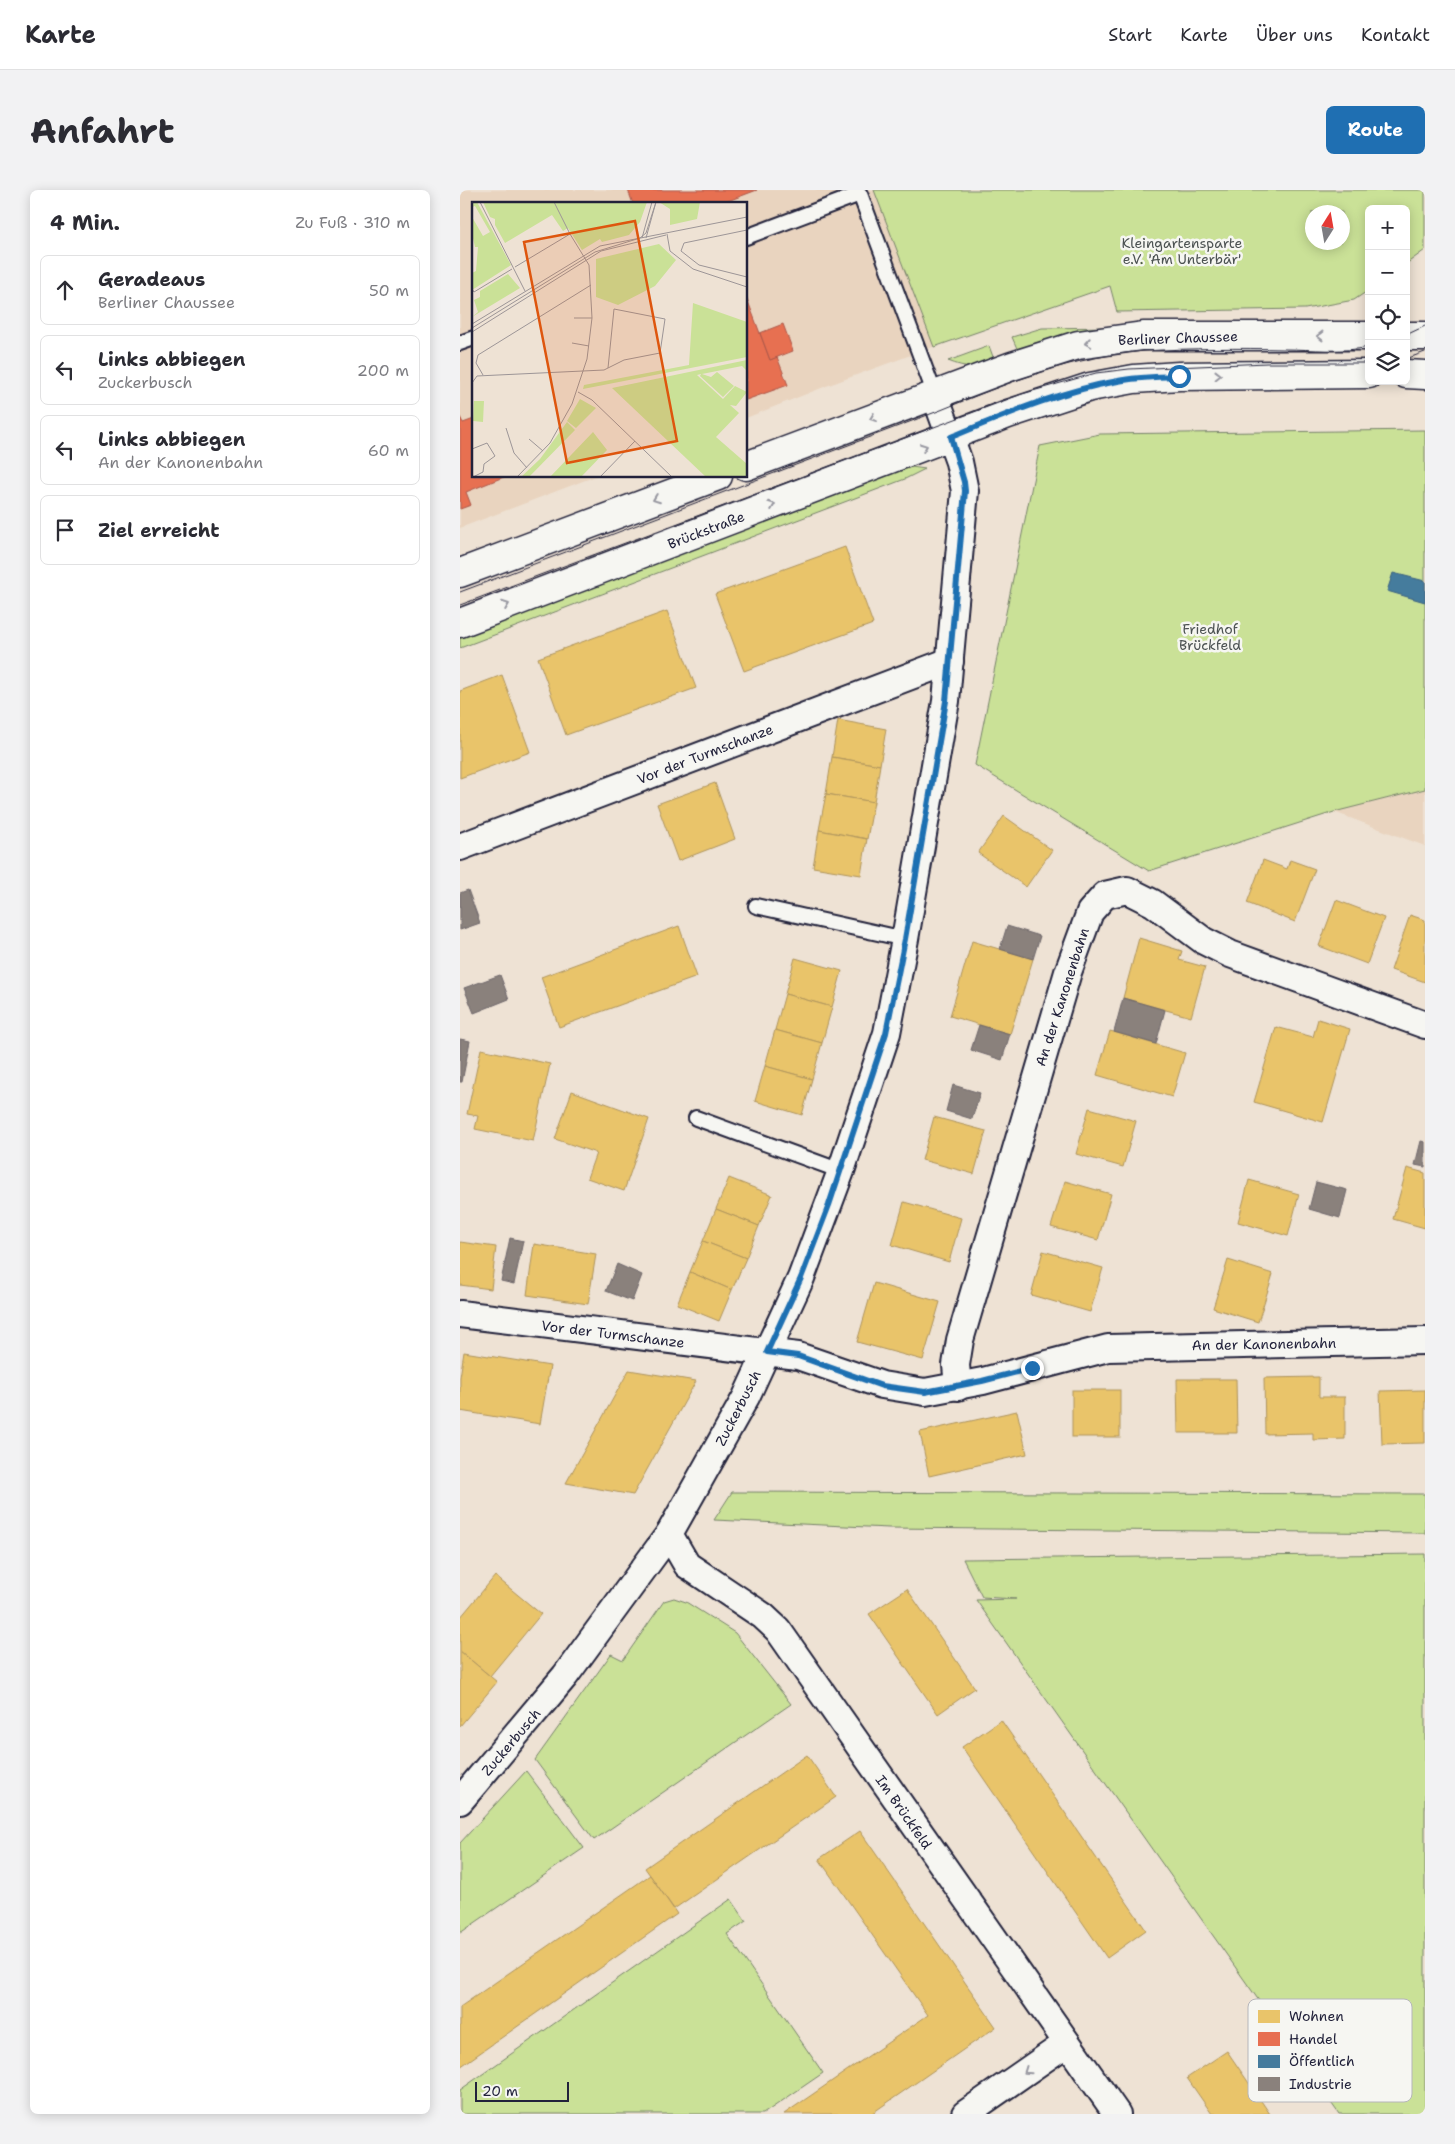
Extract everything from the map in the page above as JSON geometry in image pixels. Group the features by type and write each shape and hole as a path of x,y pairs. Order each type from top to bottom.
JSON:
{"main road":[{"name":"Berliner Chaussee","path":"935,395 1047,354 1078,345 1126,337 1365,336"},
{"path":"1410,336 1425,336"},
{"path":"951,437 1008,414 1074,392 1120,381 1179,376 1365,374"},
{"path":"1410,374 1425,375"},
{"path":"748,465 935,395"},
{"name":"Brückstraße","path":"460,623 951,437"},
{"path":"460,573 713,478"}],"street":[{"name":"Zuckerbusch","path":"460,1801 565,1676 669,1534 729,1427 767,1352 801,1278 841,1171 886,1033 905,939 941,735 950,661 965,491 961,468 935,395"},
{"name":"Vor der Turmschanze","path":"460,848 950,661"},
{"name":"An der Kanonenbahn","path":"958,1386 956,1365 960,1340 1068,972 1090,912 1105,895 1127,890 1153,903 1204,941 1230,954 1425,1025"},
{"name":"Vor der Turmschanze","path":"460,1314 734,1350 767,1352"},
{"name":"An der Kanonenbahn","path":"767,1352 798,1356 882,1386 925,1392 958,1386 1108,1348 1425,1341"},
{"name":"Im Brückfeld","path":"669,1534 687,1565 763,1616 778,1630 1117,2114"},
{"path":"965,2114 1067,2043"}],"lane":[{"path":"748,235 860,192 935,395"},
{"path":"460,343 472,339"},
{"path":"756,906 905,939"},
{"path":"696,1118 841,1171"}],"shaded area":[{"path":"460,190 1120,190 1036,309 829,385 748,417 748,202 472,202 472,478 591,478 460,528"},
{"path":"1425,789 1425,846 1334,812"}],"green space":[{"name":"Kleingartensparte e.V. 'Am Unterbär'","path":"874,190 1425,190 1425,250 1410,261 1410,205 1365,205 1365,293 1354,300 1305,309 1117,312 1110,286 934,347"},
{"path":"1114,327 1019,353 1012,337 1042,328"},
{"path":"989,346 995,362 971,367 948,361"},
{"name":"Friedhof Brückfeld","path":"1425,430 1425,789 1334,812 1149,871 975,765 1040,446 1100,434"},
{"path":"912,467 925,469 905,479 460,648 460,634 896,469"},
{"path":"732,1492 1425,1494 1425,1533 889,1528 714,1520"},
{"path":"1425,1554 1425,2114 1339,2114 1331,2102 1412,2102 1412,1999 1258,1999 976,1600 1016,1599 982,1597 963,1559"},
{"path":"674,1598 686,1602 735,1633 791,1704 594,1840 535,1760 611,1654 623,1660 664,1601"},
{"path":"526,1771 584,1848 460,1933 460,1843"},
{"path":"731,1899 746,1921 727,1934 823,2073 763,2114 460,2114 460,2090"}],"building: Wohnen":[{"path":"845,547 873,624 744,671 715,594"},
{"path":"667,611 696,688 566,735 538,658"},
{"path":"502,675 530,752 460,778 460,691"},
{"path":"838,720 886,729 880,765 832,757"},
{"path":"832,757 880,765 874,802 826,794"},
{"path":"715,783 735,839 678,861 657,804"},
{"path":"826,794 874,802 867,839 819,830"},
{"path":"1004,816 1052,850 1026,887 978,853"},
{"path":"819,830 867,839 861,875 813,867"},
{"path":"1263,860 1287,869 1290,860 1315,869 1295,922 1247,903"},
{"path":"1336,900 1384,918 1367,964 1319,946"},
{"path":"1410,915 1425,920 1425,982 1391,970"},
{"path":"679,926 697,977 559,1027 541,977"},
{"path":"1139,938 1182,951 1179,960 1205,967 1191,1017 1123,998"},
{"path":"972,941 1033,959 1010,1034 950,1016"},
{"path":"795,958 842,971 832,1007 785,994"},
{"path":"785,994 832,1007 822,1043 775,1030"},
{"path":"1318,1019 1350,1029 1323,1122 1254,1102 1276,1027 1313,1037"},
{"path":"775,1030 822,1043 812,1079 765,1066"},
{"path":"1110,1031 1185,1053 1172,1097 1097,1075"},
{"path":"481,1049 550,1064 533,1141 475,1129 478,1116 467,1114"},
{"path":"765,1066 812,1079 802,1115 755,1101"},
{"path":"572,1091 649,1119 624,1191 587,1178 596,1153 555,1139"},
{"path":"1089,1108 1136,1121 1123,1167 1076,1154"},
{"path":"934,1117 986,1131 974,1174 922,1160"},
{"path":"1407,1168 1425,1173 1425,1228 1393,1219"},
{"path":"729,1178 772,1195 759,1226 716,1209"},
{"path":"1249,1180 1299,1194 1288,1236 1238,1222"},
{"path":"1065,1181 1111,1194 1098,1240 1051,1227"},
{"path":"904,1202 961,1218 949,1262 892,1245"},
{"path":"716,1209 759,1226 746,1258 703,1241"},
{"path":"703,1241 746,1258 732,1290 690,1272"},
{"path":"460,1242 496,1247 491,1289 460,1285"},
{"path":"534,1244 596,1254 588,1304 527,1295"},
{"path":"1043,1251 1103,1268 1090,1312 1031,1295"},
{"path":"1228,1260 1273,1274 1258,1322 1213,1308"},
{"path":"690,1272 732,1290 719,1321 677,1304"},
{"path":"874,1283 940,1302 923,1360 857,1342"},
{"path":"464,1352 550,1366 540,1424 460,1411 460,1377"},
{"path":"629,1370 696,1381 633,1495 566,1483"},
{"path":"1319,1377 1319,1397 1345,1397 1345,1439 1313,1440 1313,1433 1265,1434 1264,1378"},
{"path":"1177,1379 1236,1379 1237,1433 1178,1433"},
{"path":"1072,1390 1120,1390 1120,1437 1072,1437"},
{"path":"1425,1390 1425,1443 1382,1444 1380,1391"},
{"path":"1017,1411 1027,1454 929,1476 920,1432"},
{"path":"495,1576 541,1614 490,1676 460,1651 460,1618"},
{"path":"907,1589 975,1688 938,1714 869,1614"},
{"path":"460,1651 497,1682 460,1726"},
{"path":"1001,1720 1146,1930 1107,1958 962,1747"},
{"path":"807,1755 836,1797 674,1909 645,1868"},
{"path":"860,1831 996,2027 871,2114 784,2114 928,2015 819,1859"},
{"path":"650,1875 677,1914 460,2067 460,2007"},
{"path":"1227,2051 1248,2082 1248,2102 1262,2102 1270,2114 1212,2114 1187,2078"}],"building: Handel":[{"path":"628,190 757,190 725,202 632,202"},
{"path":"748,301 770,360 777,357 788,385 748,399"},
{"path":"783,324 793,351 770,360 760,333"},
{"path":"460,417 463,423 472,420 472,478 501,478 466,492 471,505 460,509"}],"building: Öffentlich":[{"path":"1393,573 1425,581 1425,602 1387,591"}],"building: Industrie":[{"path":"468,890 480,923 460,930 460,893"},
{"path":"1007,926 1040,936 1033,959 1000,949"},
{"path":"500,975 509,999 474,1013 464,988"},
{"path":"1123,998 1165,1010 1156,1044 1114,1032"},
{"path":"979,1025 1010,1034 1002,1060 971,1050"},
{"path":"460,1039 470,1041 462,1082 460,1082"},
{"path":"953,1085 980,1093 972,1119 946,1111"},
{"path":"1421,1141 1425,1142 1425,1167 1415,1165"},
{"path":"1316,1182 1347,1190 1340,1218 1309,1209"},
{"path":"510,1238 523,1241 514,1284 501,1281"},
{"path":"617,1264 642,1275 632,1301 606,1291"}],"tram line":[{"path":"1410,333 1425,326"},
{"path":"460,592 991,390 1066,365 1118,354 1145,351 1233,348 1338,350 1365,348"},
{"path":"1410,358 1425,352"},
{"path":"460,605 1022,394 1096,373 1129,369 1267,363 1365,363"}],"route":[{"path":"1032,1368 982,1381 925,1392 882,1386 798,1356 767,1352 801,1278 841,1171 886,1033 905,939 946,701 964,522 964,482 951,437 1008,414 1090,387 1150,377 1179,376"}]}
